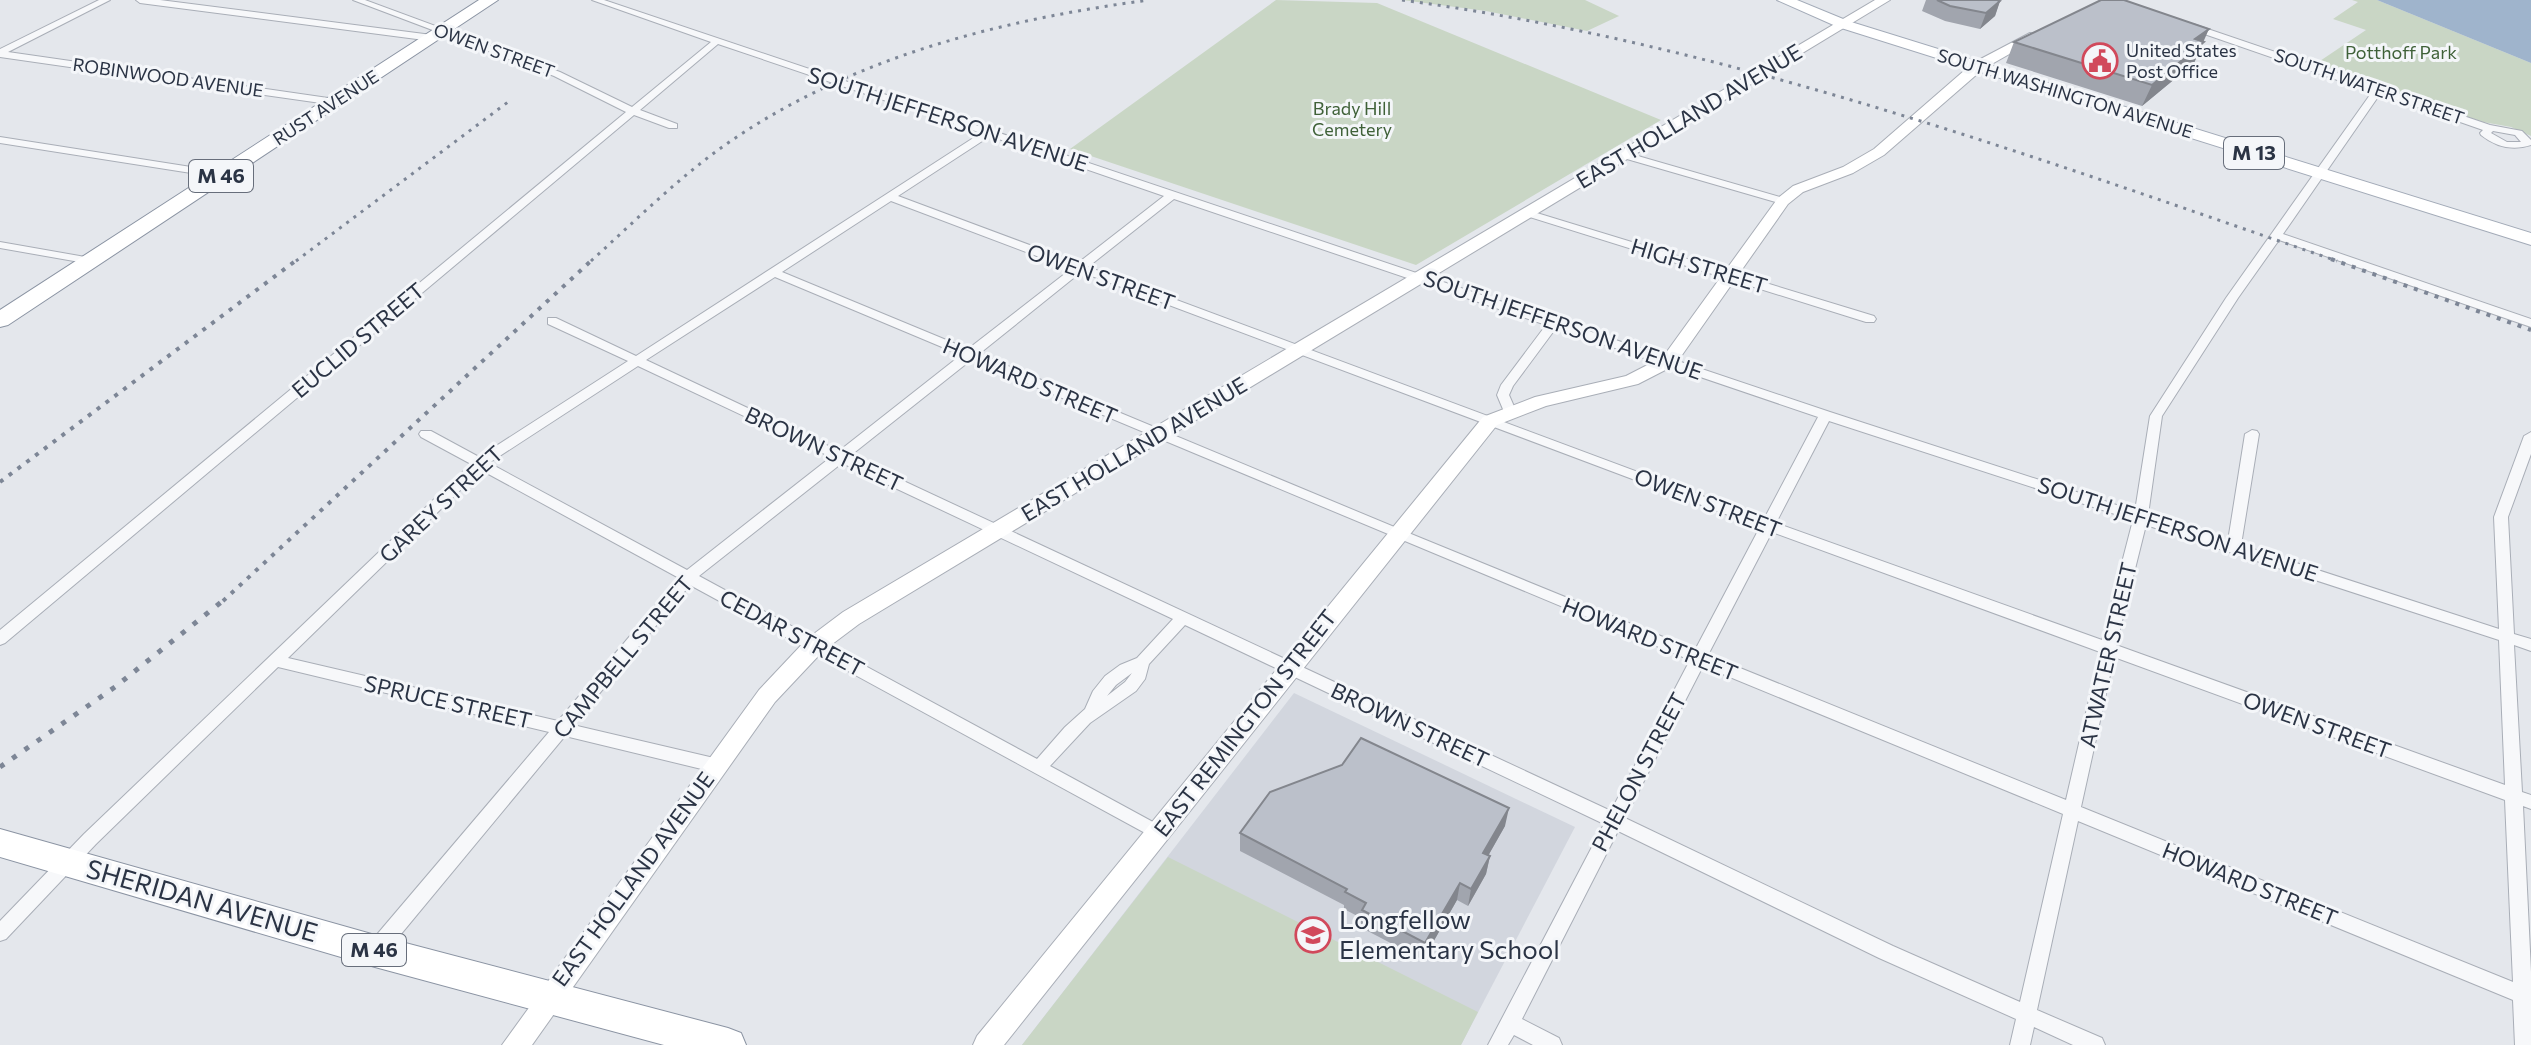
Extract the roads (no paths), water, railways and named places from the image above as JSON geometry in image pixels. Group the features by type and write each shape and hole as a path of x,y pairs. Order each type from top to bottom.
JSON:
{"highway":[{"name":"RUST AVENUE","path":"0,320 490,0"},
{"name":"SHERIDAN AVENUE","path":"0,843 375,951 728,1045"}],"main road":[{"name":"SOUTH WASHINGTON AVENUE","path":"1784,0 1843,24 2531,239"},
{"name":"EAST HOLLAND AVENUE","path":"516,1045 714,765 767,696 815,645 851,618 1884,0"},
{"name":"EAST REMINGTON STREET","path":"987,1045 1490,421 1510,411 1632,380 1669,361 1783,201 1798,189 1848,170 1879,152 1978,66 2042,32"}],"street":[{"path":"0,54 106,0"},
{"path":"140,0 437,35"},
{"name":"OWEN STREET","path":"357,0 437,35 582,84 632,111 673,126"},
{"name":"SOUTH JEFFERSON AVENUE","path":"596,0 1825,415 2531,645"},
{"name":"SOUTH WATER STREET","path":"2173,20 2488,128"},
{"name":"EUCLID STREET","path":"0,639 717,41"},
{"name":"ROBINWOOD AVENUE","path":"0,54 335,102"},
{"name":"ATWATER STREET","path":"2020,1045 2108,648 2141,517 2156,416 2318,173 2378,90"},
{"name":"GAREY STREET","path":"0,933 90,839 481,462 990,132"},
{"path":"0,140 223,175"},
{"path":"1624,155 1783,201"},
{"name":"CAMPBELL STREET","path":"375,951 688,577 1173,194"},
{"name":"OWEN STREET","path":"888,196 1770,526 2531,802"},
{"name":"HIGH STREET","path":"1527,213 1870,319"},
{"path":"2276,235 2531,323"},
{"path":"0,245 91,261"},
{"name":"HOWARD STREET","path":"773,272 1396,534 2527,996"},
{"name":"BROWN STREET","path":"552,321 1886,952 2095,1045"},
{"path":"1510,411 1503,395 1507,385 1555,322"},
{"name":"PHELON STREET","path":"1498,1045 1825,415"},
{"name":"CEDAR STREET","path":"426,434 1158,833"},
{"path":"2234,547 2252,434"},
{"path":"2525,1045 2527,996 2501,517 2531,436"},
{"path":"1039,768 1092,713 1105,708 1127,690 1142,671 1142,662 1182,619"},
{"name":"SPRUCE STREET","path":"276,661 714,765"},
{"path":"1509,1022 1552,1045"}],"water":[{"path":"2377,0 2531,0 2531,63"}],"railway":[{"path":"591,261 707,158 773,114 823,88 928,47 983,31 1093,8 1149,0"},
{"path":"1402,0 1641,44 1759,74 1991,143 2337,261"},
{"path":"296,261 508,102"},
{"path":"0,482 298,259"},
{"path":"223,601 593,259"},
{"path":"2331,259 2531,330"},
{"path":"0,767 115,687 225,599"}],"place":[{"name":"United States Post Office","path":"2100,61"},
{"name":"Longfellow Elementary School","path":"1313,935"}],"park label":[{"name":"Potthoff Park","path":"2401,53"},
{"name":"Brady Hill Cemetery","path":"1352,119"}]}
